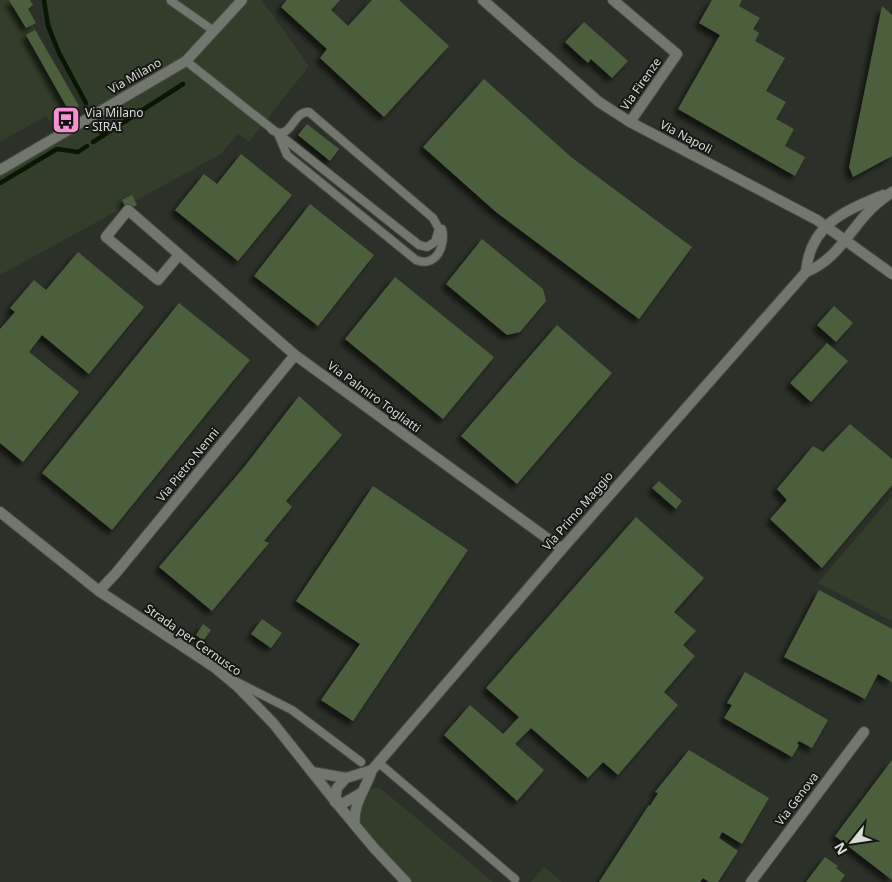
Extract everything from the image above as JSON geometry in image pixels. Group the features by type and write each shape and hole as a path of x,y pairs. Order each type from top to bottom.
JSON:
{"street":[{"name":"Via Milano","path":"0,170 186,61 242,0"},
{"name":"Via Napoli","path":"484,0 599,102 630,122 817,220 892,274"},
{"name":"Via Firenze","path":"613,0 677,54 630,122"},
{"path":"825,226 848,209 892,191"},
{"name":"Via Primo Maggio","path":"355,825 353,816 356,806 376,766 562,549 806,272 827,260 871,209 892,191"},
{"name":"Via Palmiro Togliatti","path":"179,255 158,280 106,237 128,210 294,355 562,549"},
{"name":"Via Primo Maggio","path":"806,272 812,248 825,226"},
{"name":"Via Pietro Nenni","path":"99,591 294,355"},
{"name":"Strada per Cernusco","path":"0,512 99,591 226,677 269,718 335,802 406,882"},
{"name":"Via Genova","path":"751,882 864,732"},
{"path":"364,790 344,803 335,802 337,788 346,778 376,766"},
{"path":"312,772 346,778"}],"lane":[{"path":"171,1 214,31"},
{"path":"186,61 421,246 430,246 437,239 438,227 433,218"},
{"path":"303,112 310,112 438,222 442,229 443,244 439,253 434,259 429,261 421,262 414,258 287,155 274,131 284,133 303,112"},
{"path":"226,677 292,710 361,762"},
{"path":"376,766 514,879"}],"green space":[{"path":"0,0 30,0 33,5 28,9 36,23 33,25 79,106 50,122 46,116 0,142"},
{"path":"46,0 262,0 309,66 249,142 238,134 221,154 0,275 0,176 95,117 61,53 52,28"},
{"path":"892,496 892,621 818,583"},
{"path":"380,788 493,882 405,882 356,827 363,793"},
{"path":"544,867 562,882 531,882"}],"building":[{"path":"9,0 30,0 33,5 28,9 36,23 26,28"},
{"path":"287,0 340,0 331,10 348,26 372,0 399,0 449,46 384,117 320,58 327,49 281,7"},
{"path":"712,0 742,0 739,6 760,18 753,29 759,33 755,41 785,58 766,91 786,102 776,119 794,129 785,146 805,157 795,176 678,109 720,35 699,23"},
{"path":"882,6 892,15 892,156 853,177 849,167"},
{"path":"584,22 628,61 612,78 591,59 588,63 565,42"},
{"path":"35,30 79,106 69,111 26,35"},
{"path":"484,79 571,157 692,247 639,319 496,212 423,147"},
{"path":"307,124 339,149 330,161 298,135"},
{"path":"241,154 292,195 238,261 175,210 204,174 217,184"},
{"path":"132,195 137,205 127,210 122,200"},
{"path":"310,204 374,255 318,326 254,276"},
{"path":"482,239 543,289 546,301 520,332 507,335 446,284"},
{"path":"78,252 144,307 89,374 42,335 29,352 79,392 23,462 0,443 0,329 15,312 10,308 34,280 46,290"},
{"path":"395,277 494,357 443,419 345,339"},
{"path":"179,303 250,360 112,530 42,473"},
{"path":"834,306 853,323 836,342 817,325"},
{"path":"557,325 612,373 517,484 461,436"},
{"path":"827,343 848,361 811,402 790,383"},
{"path":"299,396 342,435 286,501 292,507 264,541 269,543 212,611 159,567 245,466"},
{"path":"850,424 892,459 892,485 822,568 770,519 787,500 777,489 813,446 823,452"},
{"path":"659,481 682,501 676,509 652,488"},
{"path":"373,486 468,550 353,721 321,700 360,644 296,601"},
{"path":"636,517 704,578 674,612 696,631 683,645 695,656 664,692 678,705 618,775 603,762 588,778 531,728 515,744 544,770 517,801 444,735 470,705 503,734 519,717 486,688"},
{"path":"819,590 892,629 892,682 878,674 865,699 784,657"},
{"path":"262,619 282,633 271,648 251,634"},
{"path":"203,624 211,630 203,641 196,635"},
{"path":"745,672 828,720 812,748 799,741 797,744 799,745 792,757 724,718 732,705 727,703"},
{"path":"689,750 769,798 742,844 722,832 719,838 738,851 718,882 709,882 703,878 700,882 599,882 658,793 655,792"},
{"path":"892,760 892,880 835,836"},
{"path":"825,857 838,866 836,868 845,875 840,882 806,882"}],"waterway":[{"path":"44,0 48,26 59,53 86,103"},
{"path":"93,142 183,84"},
{"path":"98,126 103,136"},
{"path":"0,183 57,149 78,152 87,146"}],"place":[{"name":"Via Milano - SIRAI","path":"66,120"}]}
